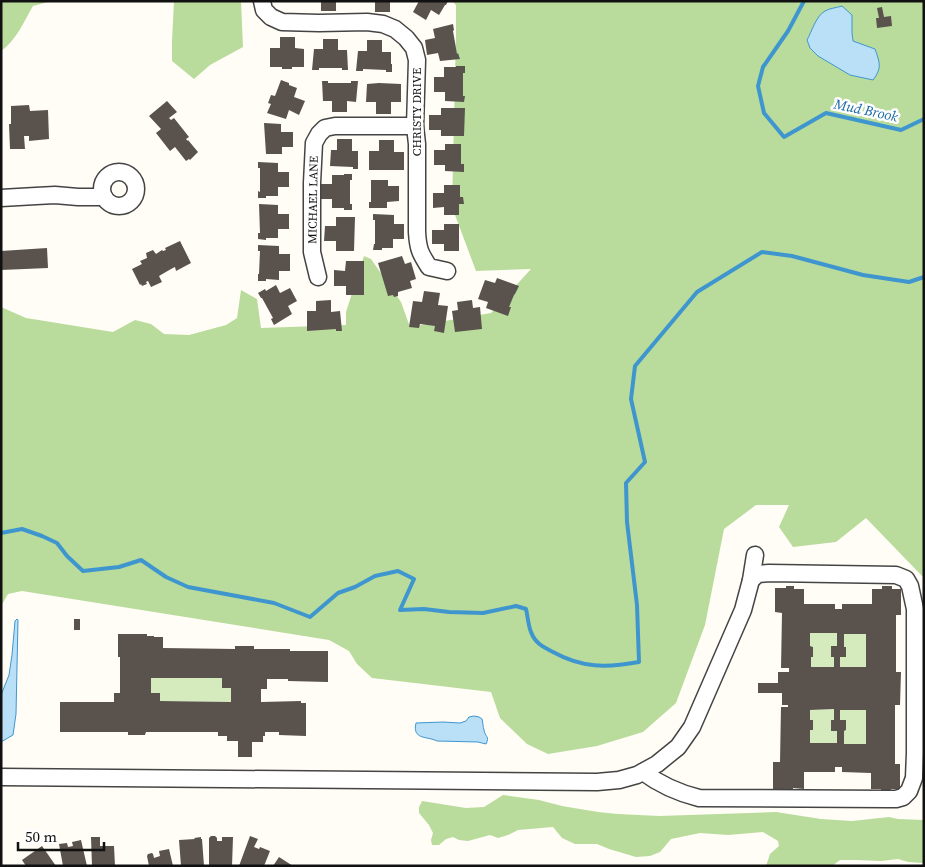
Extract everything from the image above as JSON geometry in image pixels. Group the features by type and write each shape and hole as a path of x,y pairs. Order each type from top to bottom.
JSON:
{"street":[{"name":"CHRISTY DRIVE","path":"262,1 264,10 271,17 282,22 367,22 383,24 395,29 414,48 417,60 418,244 420,253 430,267 446,271"},
{"name":"MICHAEL LANE","path":"318,277 312,252 312,183 314,143 319,134 325,128 335,126 416,126"},
{"path":"1,198 36,196 104,197"},
{"path":"1,778 597,782 619,780 637,775 657,764 678,747 692,727 743,610 755,555"},
{"path":"643,772 666,786 699,798 888,799 903,797 909,791 914,778 915,753 915,609 910,586 906,579 896,575 769,573 758,574 751,580"}],"green space":[{"path":"1,1 52,1 33,6 15,36 1,51"},
{"path":"174,1 241,1 243,47 210,65 194,79 172,61"},
{"path":"452,1 924,1 924,578 866,518 836,542 793,547 779,527 789,505 756,505 724,529 705,625 676,703 643,732 597,746 548,754 527,744 500,718 491,692 372,678 357,664 349,651 329,640 22,591 8,594 1,606 1,307 26,318 113,332 135,320 151,324 164,334 189,335 226,325 237,318 241,290 257,299 261,328 346,325 346,312 364,256 371,259 401,302 410,327 491,313 531,269 476,271 452,207 456,5"},
{"path":"810,633 837,633 837,646 831,646 834,667 811,667 813,647 810,646"},
{"path":"844,634 866,634 866,667 840,667 840,657 846,657"},
{"path":"151,678 222,678 231,688 231,702 160,701 160,693 151,693"},
{"path":"834,709 834,720 831,720 837,731 837,743 810,743 810,730 813,730 813,720 810,720 810,710"},
{"path":"840,710 866,710 866,744 844,744 846,720 840,720"},
{"path":"503,795 618,814 659,816 776,812 821,819 852,821 889,817 924,820 924,863 898,859 881,861 840,860 832,866 766,866 770,854 779,846 778,841 763,832 728,835 700,833 671,839 660,852 650,856 636,857 597,844 575,844 562,838 553,827 518,830 498,838 490,835 468,841 453,837 446,839 439,845 432,845 433,833 419,813 422,801 466,808 484,807"}],"water":[{"path":"842,6 852,15 853,41 875,49 879,65 878,72 873,80 850,75 818,56 810,48 807,40 819,16 827,10"},
{"path":"17,619 16,714 13,735 1,742 1,695 9,675 15,621"},
{"path":"474,716 482,719 487,738 486,744 478,742 437,741 418,735 415,728 416,723 460,723"}],"building":[{"path":"321,1 336,1 336,11 321,11"},
{"path":"375,1 390,1 390,12 375,12"},
{"path":"419,1 448,1 439,15 431,10 426,20 413,12"},
{"path":"882,7 884,17 891,16 892,26 877,28 876,18 879,18 877,8"},
{"path":"453,24 457,54 460,59 440,61 438,53 427,55 425,40 435,38 433,29"},
{"path":"280,37 295,37 295,48 304,49 304,67 282,69 282,67 270,67 270,48 280,48"},
{"path":"323,39 338,39 338,50 347,50 348,70 342,70 342,68 319,68 319,70 312,70 314,49 323,49"},
{"path":"367,40 382,40 382,52 391,52 392,72 363,69 363,71 356,71 358,51 367,51"},
{"path":"465,66 465,73 463,73 464,102 445,101 445,92 434,92 434,77 444,77 444,67"},
{"path":"281,80 297,88 294,97 305,101 299,115 289,110 286,119 267,113 271,104 268,103 271,95 275,96"},
{"path":"322,81 328,81 328,83 351,83 351,81 358,81 356,102 347,101 347,112 332,112 332,101 323,101"},
{"path":"367,84 401,84 401,102 391,102 391,114 376,114 376,102 366,102"},
{"path":"167,101 177,112 169,118 171,120 174,118 189,137 186,139 198,152 190,160 186,161 175,147 170,151 156,133 161,129 149,116"},
{"path":"29,105 30,111 48,110 49,139 29,141 29,136 24,136 25,149 10,149 9,124 11,124 11,106"},
{"path":"441,108 465,108 464,136 441,136 441,130 429,130 429,115 441,115"},
{"path":"264,123 281,124 281,132 293,132 293,147 282,147 282,154 266,154"},
{"path":"337,139 352,139 352,151 358,151 358,169 330,166 331,150 337,150"},
{"path":"379,140 394,140 394,152 404,152 404,170 369,170 369,151 379,151"},
{"path":"445,144 461,144 461,164 464,164 464,172 445,171 445,165 434,165 434,150 445,150"},
{"path":"258,162 278,163 278,172 289,172 289,187 278,187 278,196 258,198 258,191 260,192 260,168 258,168"},
{"path":"352,174 352,180 350,180 350,204 352,204 352,210 332,208 332,199 321,199 321,184 332,184 332,175"},
{"path":"371,180 388,180 388,186 399,186 399,201 387,202 387,208 369,208 369,202 371,202"},
{"path":"444,185 460,185 460,197 463,197 464,204 459,204 459,215 444,215 444,207 433,208 433,193 444,193"},
{"path":"259,204 278,205 278,214 289,214 289,229 278,229 278,238 258,239 258,233 260,233"},
{"path":"373,214 394,215 394,224 404,224 404,239 393,239 393,248 373,250 375,244 375,220 373,220"},
{"path":"336,217 355,217 354,251 336,251 336,241 324,241 325,226 336,226"},
{"path":"444,224 459,224 459,251 444,251 444,244 432,244 432,230 444,230"},
{"path":"180,241 191,263 176,271 175,267 159,276 162,282 151,287 148,281 146,282 147,284 140,285 132,269 142,264 140,261 147,258 146,253 153,250 156,254"},
{"path":"258,245 279,246 279,254 290,254 290,271 279,271 279,280 266,279 266,281 258,281 260,251 258,251"},
{"path":"47,248 48,268 1,270 1,251"},
{"path":"402,256 405,264 411,262 416,279 410,281 412,288 398,292 398,296 388,296 378,263"},
{"path":"346,261 364,261 364,295 346,295 346,286 334,286 334,270 345,271"},
{"path":"497,278 519,286 509,307 511,307 508,316 486,308 488,302 478,299 485,280 495,283"},
{"path":"276,285 280,293 290,288 297,301 288,306 292,314 274,325 271,319 273,318 258,293"},
{"path":"424,291 440,293 438,305 448,306 444,333 434,331 435,326 420,324 419,328 409,327 413,301 422,302"},
{"path":"331,300 331,312 340,311 342,331 336,331 336,329 307,331 307,311 316,311 316,301"},
{"path":"472,300 473,308 480,307 482,329 455,332 452,311 458,310 457,302"},
{"path":"786,586 794,586 794,589 804,589 804,604 835,604 835,609 842,609 842,604 872,604 872,589 892,586 892,589 901,589 901,615 896,615 896,672 901,672 900,705 895,705 895,764 900,764 900,789 881,792 881,789 871,789 871,773 842,772 842,767 835,767 835,772 804,772 804,789 793,788 793,792 783,792 783,789 773,789 773,762 780,762 781,707 788,707 788,705 782,705 782,693 758,693 758,683 778,683 778,672 789,672 789,668 781,668 782,613 775,612 775,588 786,588","holes":["810,633 837,633 837,646 831,646 831,657 834,657 834,667 811,667 813,647 810,646","844,634 866,634 866,667 840,667 840,657 846,657 846,647 844,647","834,709 831,731 837,731 837,743 810,743 810,730 813,730 810,710","840,710 866,710 866,744 844,744 846,720 840,720"]},
{"path":"74,619 80,619 80,630 74,630"},
{"path":"118,634 147,634 147,636 163,637 163,648 235,649 235,646 254,646 254,649 328,651 328,682 267,679 267,689 261,689 261,702 301,701 301,703 306,703 306,736 279,735 279,732 265,732 263,742 252,742 252,757 238,757 238,741 227,741 227,736 218,736 218,732 146,732 145,735 128,735 128,732 60,732 60,702 114,702 114,693 120,693 120,657 118,657","holes":["151,678 222,678 222,688 231,688 231,702 160,701 160,693 151,693"]},
{"path":"215,836 217,841 222,841 222,837 233,837 232,866 209,866 209,838"},
{"path":"250,836 258,839 254,847 270,851 264,866 239,866"},
{"path":"91,837 100,837 100,846 114,846 115,866 92,866"},
{"path":"201,837 204,866 181,866 179,840"},
{"path":"81,840 87,866 63,866 59,844 67,843 68,847 73,846 72,842"},
{"path":"42,846 56,866 26,866 22,860"},
{"path":"169,849 173,866 149,866 148,854 152,853 154,858 160,856 159,851"},
{"path":"279,857 293,866 273,866"}],"waterway":[{"name":"Mud Brook","path":"804,1 788,31 763,67 758,86 764,113 784,137 826,113 901,130 924,119"},
{"path":"1,533 22,529 42,536 57,543 67,556 83,571 119,567 141,560 166,577 188,587 274,603 310,617 338,593 355,587 375,576 398,571 414,579 400,610 424,609 483,613 516,606 526,609 530,629 537,642 564,657 584,664 605,666 639,662 637,605 627,522 626,483 645,462 631,399 635,366 697,292 762,252 792,256 863,275 909,282 924,277"}]}
